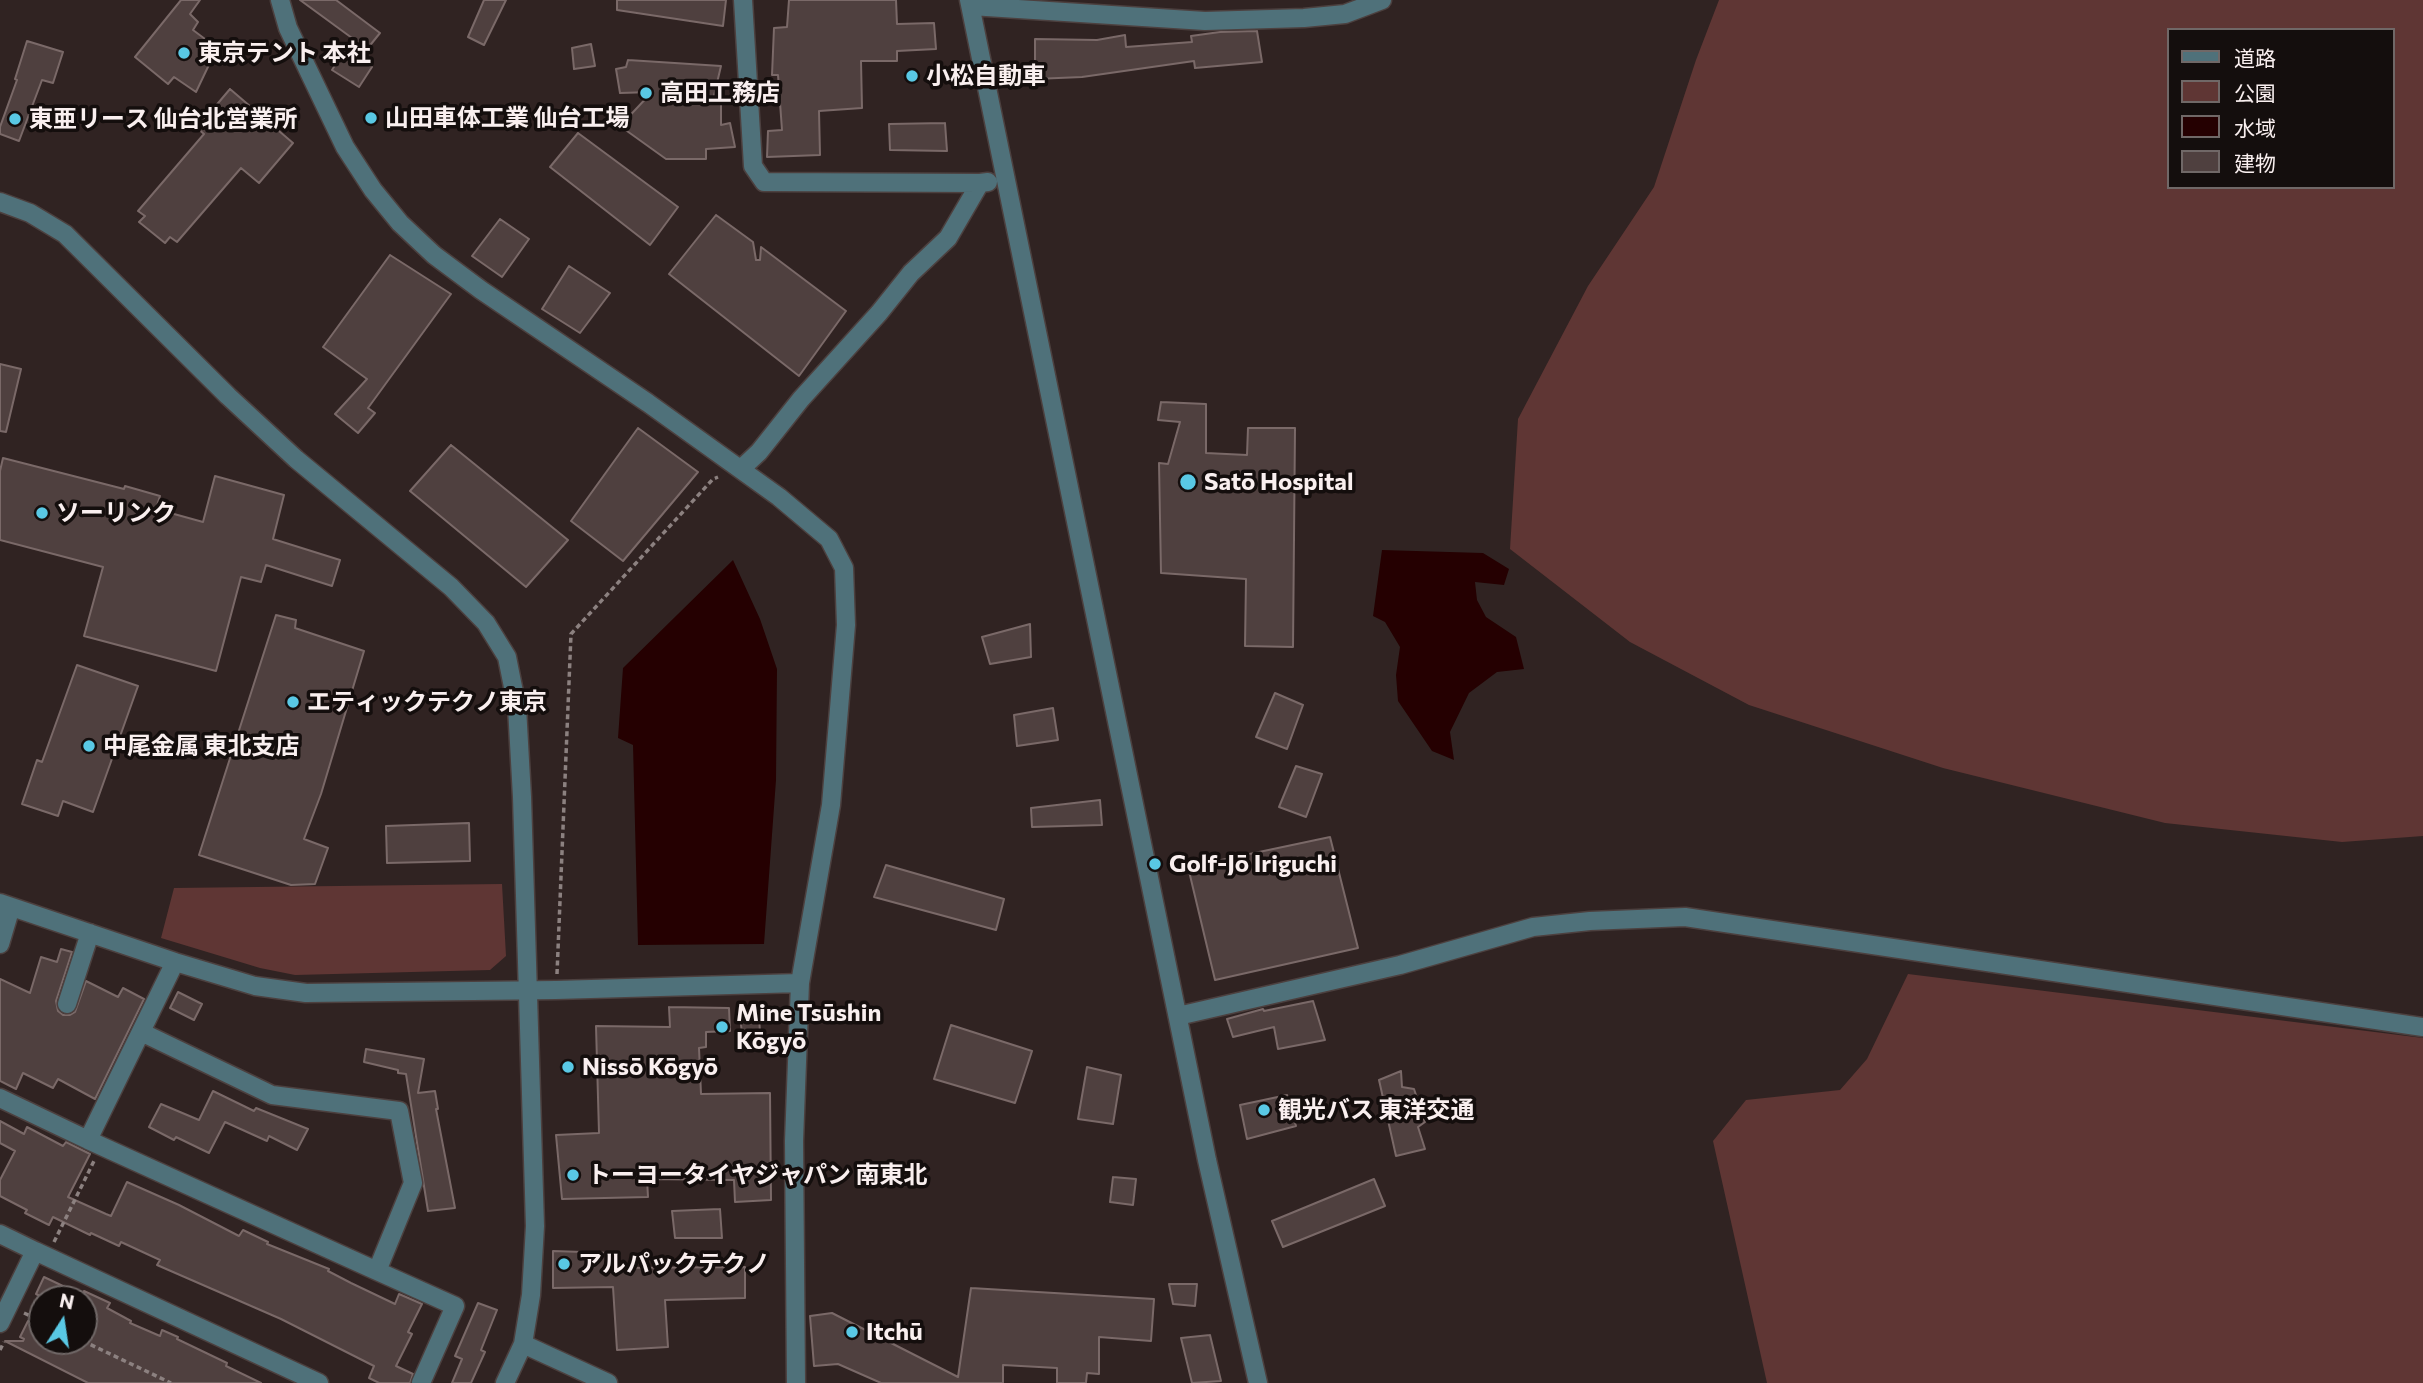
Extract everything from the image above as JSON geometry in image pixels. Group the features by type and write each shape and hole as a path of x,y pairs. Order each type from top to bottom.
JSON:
{"street":[{"path":"280,0 288,28 345,147 373,190 400,223 434,255 481,290 742,468 829,540 844,568 846,625 831,806 800,983 794,1141 796,1383"},
{"path":"743,0 753,166 764,182 980,183 1006,180"},
{"path":"1258,1383 1207,1160 970,3 1205,21 1345,14 1381,0"},
{"path":"742,468 759,452 800,399 879,313 911,273 948,238 980,183"},
{"path":"0,202 30,213 65,233 228,396 296,459 451,587 486,623 507,657 517,707 522,797 535,1226 531,1295 523,1343 505,1383"},
{"path":"0,944 5,905 255,986 306,993 800,983"},
{"path":"1178,1016 1400,965 1533,927 1590,921 1685,917 2423,1027"},
{"path":"67,1004 89,933"},
{"path":"95,1143 141,1032 175,962"},
{"path":"141,1032 272,1096 399,1111 412,1183 377,1271"},
{"path":"0,1098 455,1306 421,1383"},
{"path":"0,1234 43,1250 319,1383"},
{"path":"0,1323 43,1250"},
{"path":"523,1343 608,1383"}],"path":[{"path":"556,990 571,634 713,479 742,468"},
{"path":"43,1250 95,1143"},
{"path":"19,1311 28,1315"},
{"path":"98,1348 171,1383"}],"green space":[{"path":"1719,0 2423,0 2423,836 2342,842 2165,823 1943,768 1749,705 1630,642 1510,549 1518,419 1588,286 1654,187"},
{"path":"502,884 506,956 490,970 295,975 260,968 161,938 174,888"},
{"path":"1908,974 2423,1038 2423,1383 1767,1383 1713,1141 1746,1100 1840,1090 1867,1059"}],"water":[{"path":"1382,550 1483,553 1509,569 1504,585 1475,582 1477,600 1486,617 1516,637 1524,669 1497,672 1469,693 1450,732 1454,760 1432,751 1398,701 1396,675 1400,647 1385,622 1373,616"},
{"path":"733,560 760,619 777,669 776,780 764,944 638,945 633,745 618,738 623,668"}],"building":[{"path":"181,0 200,0 190,14 198,22 193,30 217,48 196,92 174,77 168,84 135,57"},
{"path":"300,0 336,0 380,33 359,59 372,67 359,87 332,70 352,38"},
{"path":"484,0 506,0 484,45 468,37"},
{"path":"617,0 726,0 723,26 617,10"},
{"path":"789,0 896,0 897,24 934,23 936,49 897,51 897,61 861,61 862,108 819,111 820,155 767,157 768,131 782,130 778,75 772,75 774,28 787,27"},
{"path":"1257,31 1262,62 1195,68 1194,61 1082,77 1035,79 1035,39 1097,40 1125,35 1126,47 1192,42 1191,36 1220,32"},
{"path":"27,41 63,52 53,83 42,80 19,141 0,134 0,127 17,80 15,79"},
{"path":"591,44 595,66 574,69 572,48"},
{"path":"628,60 721,66 712,104 721,103 721,125 730,123 735,147 706,149 706,159 666,159 620,126 652,92 620,93 616,69 626,67"},
{"path":"230,89 293,143 259,183 241,168 177,242 170,237 165,243 139,222 145,216 138,211 204,134 197,128"},
{"path":"945,123 947,151 890,150 889,124"},
{"path":"578,133 678,207 650,245 550,167"},
{"path":"716,215 753,242 756,260 760,260 761,247 846,311 799,376 669,274"},
{"path":"500,219 529,239 502,277 472,256"},
{"path":"390,255 451,294 368,408 375,413 358,433 335,414 367,379 323,347"},
{"path":"569,266 610,293 580,333 542,309"},
{"path":"0,364 21,369 6,432 0,431"},
{"path":"1161,402 1206,404 1206,453 1247,455 1248,428 1295,428 1293,647 1245,646 1246,579 1161,573 1159,463 1168,464 1180,422 1158,420"},
{"path":"638,428 698,472 623,561 571,521"},
{"path":"451,445 568,540 526,587 410,491"},
{"path":"3,458 160,496 156,509 203,522 215,476 284,495 273,539 340,560 332,586 266,565 261,582 241,577 216,671 84,636 103,567 0,540 0,471"},
{"path":"276,615 296,620 295,628 364,651 321,794 304,839 328,848 315,884 291,885 199,855"},
{"path":"1030,624 1031,657 990,664 982,637"},
{"path":"77,665 138,686 93,812 63,801 58,816 22,804 37,760 42,762"},
{"path":"1275,693 1303,705 1287,749 1256,737"},
{"path":"1053,708 1058,740 1017,746 1014,715"},
{"path":"1296,766 1322,774 1306,817 1279,807"},
{"path":"1100,800 1102,825 1032,827 1031,808"},
{"path":"469,823 470,861 387,863 386,826"},
{"path":"1330,837 1358,948 1215,980 1188,867"},
{"path":"886,865 1004,899 996,930 874,897"},
{"path":"61,949 72,952 56,1001 58,1011 63,1015 75,1012 86,981 118,997 123,988 144,999 95,1099 58,1079 53,1088 23,1073 16,1089 0,1081 0,979 30,993 41,957 57,962"},
{"path":"178,992 202,1004 194,1020 170,1008"},
{"path":"1313,1001 1325,1040 1278,1049 1274,1027 1233,1037 1227,1019 1263,1009 1264,1011"},
{"path":"669,1007 729,1008 730,1031 706,1032 706,1047 699,1048 701,1094 770,1093 771,1200 735,1202 734,1180 647,1179 648,1197 562,1199 556,1135 599,1133 596,1026 670,1027"},
{"path":"759,1015 760,1033 742,1033 740,1017"},
{"path":"951,1025 1032,1051 1015,1103 934,1079"},
{"path":"366,1049 424,1059 418,1093 435,1091 455,1208 428,1211 406,1074 364,1062"},
{"path":"1087,1067 1121,1075 1113,1124 1078,1119"},
{"path":"1401,1071 1402,1087 1414,1089 1425,1122 1418,1127 1425,1149 1396,1156 1379,1080"},
{"path":"213,1091 254,1111 256,1108 308,1129 297,1150 269,1136 267,1141 225,1122 209,1153 149,1127 161,1104 199,1120"},
{"path":"1287,1095 1296,1126 1247,1139 1240,1105"},
{"path":"0,1121 24,1134 27,1127 63,1146 66,1142 90,1154 68,1197 106,1214 111,1216 127,1182 239,1236 243,1230 268,1242 267,1244 329,1269 328,1271 395,1304 399,1294 422,1304 408,1332 412,1334 396,1366 413,1374 410,1383 379,1383 369,1378 374,1366 281,1319 157,1265 160,1260 121,1242 119,1246 91,1233 90,1235 53,1217 49,1225 25,1213 27,1210 0,1196 0,1180 15,1151 0,1143"},
{"path":"1113,1177 1136,1179 1133,1205 1110,1202"},
{"path":"1374,1179 1385,1206 1283,1247 1272,1221"},
{"path":"720,1209 722,1238 675,1238 672,1211"},
{"path":"553,1251 613,1253 613,1268 745,1267 745,1298 665,1300 668,1347 617,1350 613,1287 553,1288"},
{"path":"44,1277 61,1285 40,1285"},
{"path":"1169,1284 1197,1284 1195,1306 1173,1304"},
{"path":"971,1288 1154,1299 1151,1341 1099,1337 1099,1374 1087,1373 1086,1383 1057,1383 1057,1368 1003,1365 1003,1383 881,1383 838,1364 814,1366 810,1316 832,1313 958,1377"},
{"path":"98,1297 110,1303 107,1308 131,1321 130,1323 160,1336 162,1330 178,1337 177,1339 261,1383 88,1383 33,1355 98,1355"},
{"path":"478,1303 497,1310 481,1350 485,1352 471,1383 452,1383 462,1359 455,1356"},
{"path":"28,1321 28,1353 5,1341 23,1341 20,1337"},
{"path":"1210,1335 1221,1381 1192,1383 1181,1338"}],"place":[{"name":"東京テント 本社","path":"184,53"},
{"name":"小松自動車","path":"912,76"},
{"name":"高田工務店","path":"646,93"},
{"name":"山田車体工業 仙台工場","path":"371,118"},
{"name":"東亜リース 仙台北営業所","path":"15,119"},
{"name":"Satō Hospital","path":"1188,482"},
{"name":"ソーリンク","path":"42,513"},
{"name":"エティックテクノ東京","path":"293,702"},
{"name":"中尾金属 東北支店","path":"89,746"},
{"name":"Golf-Jō Iriguchi","path":"1155,864"},
{"name":"Mine Tsūshin Kōgyō","path":"722,1027"},
{"name":"Nissō Kōgyō","path":"568,1067"},
{"name":"観光バス 東洋交通","path":"1264,1110"},
{"name":"トーヨータイヤジャパン 南東北","path":"573,1175"},
{"name":"アルパックテクノ","path":"564,1264"},
{"name":"Itchū","path":"852,1332"}]}
